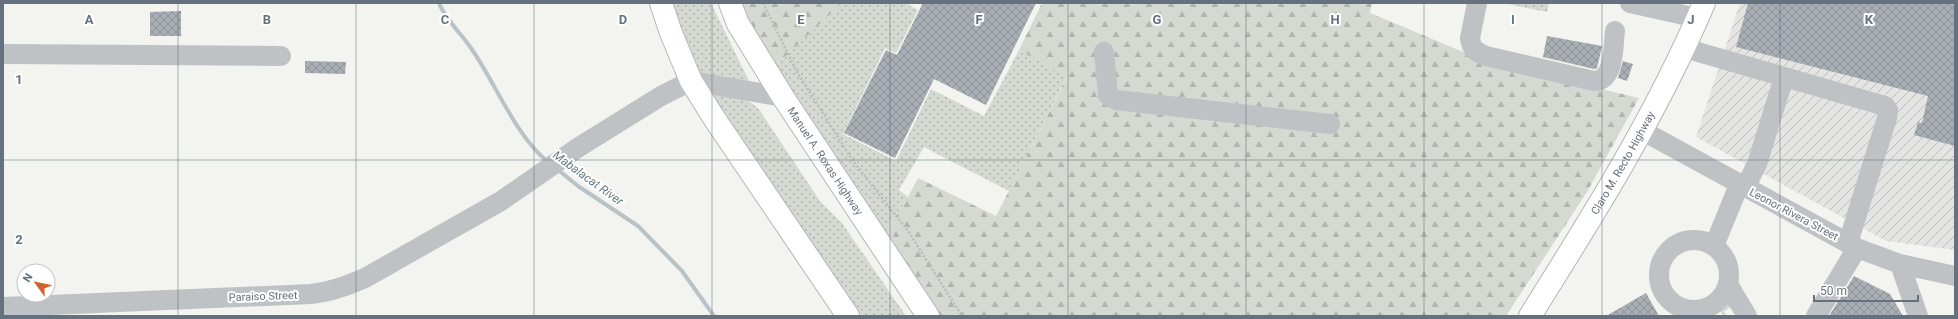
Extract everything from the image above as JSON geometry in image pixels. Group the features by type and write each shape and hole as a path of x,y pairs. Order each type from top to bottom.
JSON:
{"main road":[{"path":"661,3 671,33 691,81 714,118 848,316"},
{"name":"Manuel A. Roxas Highway","path":"730,3 738,24 783,97 928,316"},
{"name":"Claro M. Recto Highway","path":"1530,316 1603,199 1643,131 1701,10"}],"street":[{"path":"1477,3 1470,38 1470,44 1475,51 1486,56 1594,81 1602,80 1608,73 1615,31"},
{"path":"1630,3 1701,10"},
{"path":"1684,48 1885,106 1888,110 1852,246 1816,316"},
{"path":"1104,52 1108,95 1116,100 1330,124"},
{"path":"3,54 281,56"},
{"path":"1714,246 1742,186 1756,164 1784,77"},
{"path":"691,81 783,97"},
{"name":"Paraiso Street","path":"3,307 303,295 330,292 364,278 501,201 525,186 578,147 654,100 691,81"},
{"name":"Leonor Rivera Street","path":"1643,131 1852,246 1900,264 1955,276"},
{"path":"1692,240 1704,241 1714,246 1722,254 1727,263 1729,274 1728,284 1724,294 1717,301 1708,307 1691,313 1669,299 1663,290 1660,279 1660,268 1665,257 1672,248 1692,240"},
{"path":"1900,264 1918,316"},
{"path":"1728,284 1747,316"}],"path":[{"path":"763,3 797,72 849,154 908,231 962,316"}],"shaded area":[{"path":"1740,3 1955,3 1955,250 1886,241 1696,137"}],"green space":[{"path":"666,3 711,3 749,81 701,75 696,68"},
{"path":"739,3 842,3 775,66"},
{"path":"842,3 905,3 918,10 896,53 885,48 843,134 896,161 931,89 984,116 1019,50 1067,76 1009,191 924,147 899,190 908,197 885,233 775,66"},
{"path":"1042,3 1372,3 1370,13 1485,61 1639,98 1587,192 1506,316 940,316 885,233 908,197 918,178 996,216 1067,77 1019,50"},
{"path":"1502,3 1549,3 1547,12"},
{"path":"707,91 728,94 746,100 758,108 820,201 842,223 906,316 856,316"},
{"path":"1722,300 1728,300 1733,306 1724,311 1727,316 1724,316 1721,312 1711,316 1711,308 1713,305"}],"building":[{"path":"923,3 1036,3 986,105 934,79 895,158 844,133 886,50 897,55"},
{"path":"1748,3 1955,3 1955,146 1914,135 1918,122 1922,123 1928,96 1736,47"},
{"path":"181,11 181,36 150,36 150,12"},
{"path":"1547,36 1602,46 1597,68 1594,69 1543,57"},
{"path":"305,61 346,62 345,74 305,73"},
{"path":"1623,61 1633,64 1627,81 1618,78"},
{"path":"1854,276 1890,294 1903,316 1829,316"},
{"path":"1646,293 1659,316 1606,316"}],"waterway":[{"name":"Mabalacat River","path":"439,3 445,14 480,62 516,124 536,151 548,162"},
{"name":"Mabalacat River","path":"557,169 578,186 638,226 682,271 714,316"}]}
